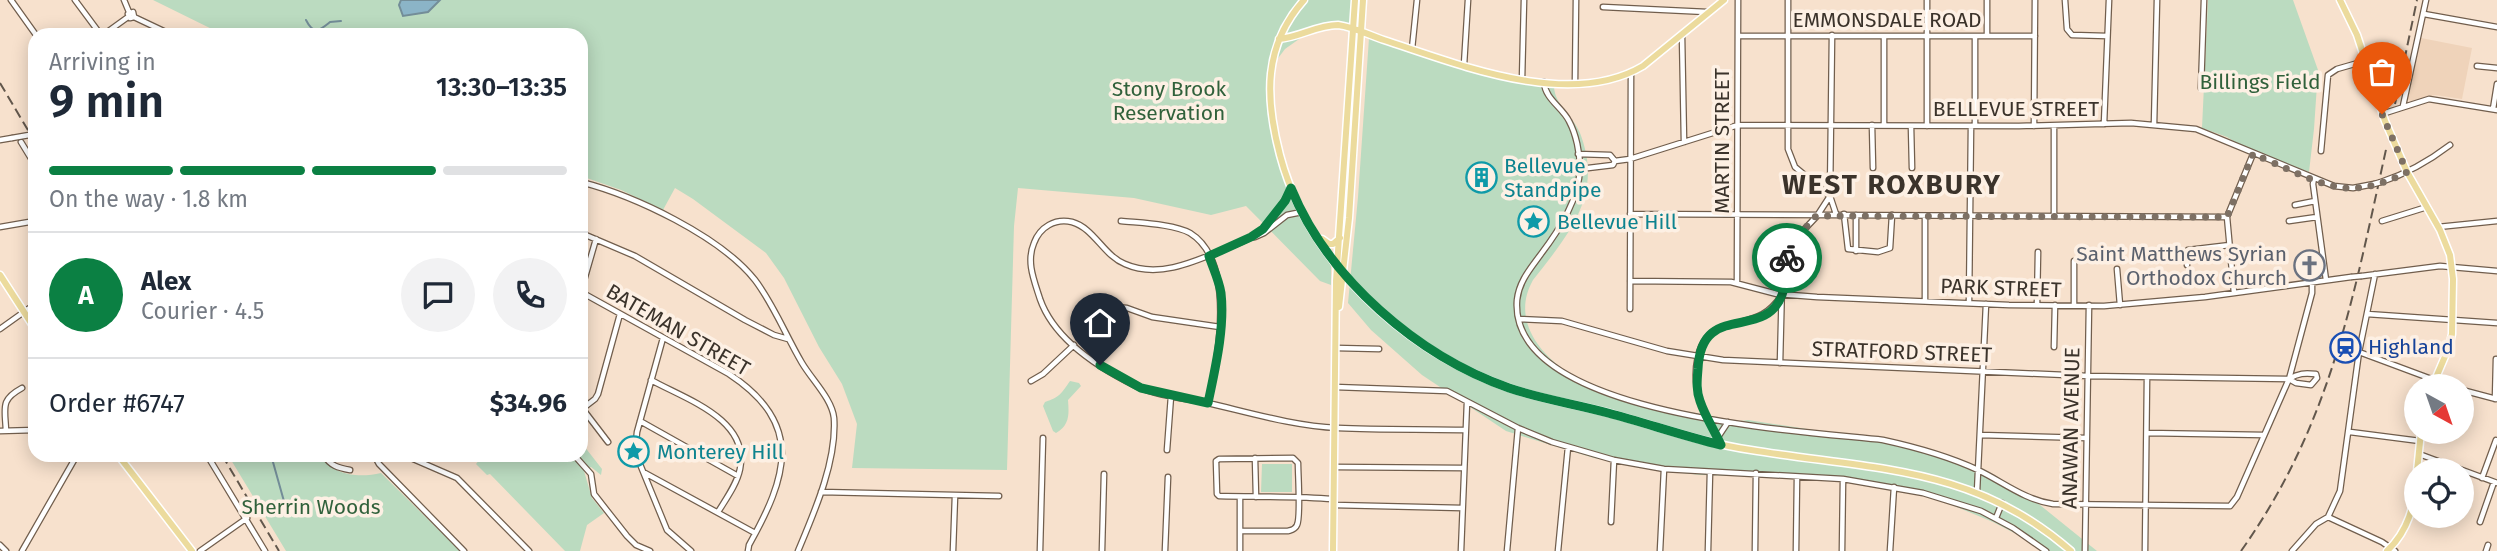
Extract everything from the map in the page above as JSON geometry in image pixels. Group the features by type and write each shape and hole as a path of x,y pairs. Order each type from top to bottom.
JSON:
{"main road":[{"path":"1304,0 1286,22 1270,73 1276,140 1291,188 1307,220 1338,266 1380,310 1404,330 1464,369 1520,392 1609,413 1721,445 1891,469 1935,478 2002,503 2040,526 2071,551"},
{"path":"1333,551 1336,348 1334,288 1338,266 1355,0"},
{"path":"1336,326 1344,272 1363,0"},
{"path":"1279,39 1292,38 1325,25 1338,25 1464,65 1522,80 1575,83 1610,80 1631,73 1724,0"},
{"path":"2340,0 2357,35 2382,114 2407,172 2446,244 2452,268 2453,320 2450,343 2437,374"},
{"path":"1307,220 1324,242 1333,244 1340,238"},
{"path":"0,275 28,318"},
{"path":"2419,458 2420,444"},
{"path":"123,462 192,551"},
{"path":"2391,550 2405,528"}],"street":[{"path":"12,0 31,28"},
{"path":"75,0 97,28"},
{"path":"124,0 130,15 157,28"},
{"path":"1412,49 1417,0"},
{"path":"1464,65 1468,0"},
{"path":"1522,80 1524,0"},
{"path":"1575,83 1576,0"},
{"name":"MARTIN STREET","path":"1737,282 1738,0"},
{"path":"1788,0 1788,149 1795,167 1830,196"},
{"path":"1927,0 1927,126"},
{"path":"1987,0 1987,36"},
{"path":"2035,0 2035,126"},
{"path":"2065,0 2067,29 2072,35 2107,36"},
{"path":"2104,124 2109,0"},
{"path":"2154,125 2157,0"},
{"path":"2201,88 2204,0"},
{"path":"2403,106 2426,0"},
{"path":"1603,7 1708,13"},
{"path":"2424,14 2497,27"},
{"path":"112,28 130,15"},
{"path":"1682,35 1685,142"},
{"path":"1832,35 1830,196 1836,215"},
{"name":"EMMONSDALE ROAD","path":"1738,36 2035,36"},
{"path":"1884,36 1884,125"},
{"path":"1969,303 1975,36"},
{"path":"2321,151 2327,77 2332,71 2365,61"},
{"path":"2477,65 2497,68"},
{"path":"1630,309 1631,73"},
{"path":"1544,82 1545,92 1569,121 1580,169 1570,206 1557,231 1522,281 1517,304 1519,319 1529,340 1552,364 1570,377 1607,393 1675,413 1728,422 1883,440 1936,454 1978,470 2039,502 2222,506 2233,504 2289,379 2312,293 2312,282"},
{"path":"2382,114 2403,106 2438,99 2495,109 2497,84"},
{"name":"BELLEVUE STREET","path":"1580,169 1608,167 1615,161 1630,159 1738,125 2154,125 2196,129 2253,154 2345,188 2374,184 2407,172 2450,145"},
{"path":"1872,125 1873,168"},
{"path":"1911,126 1912,168"},
{"path":"2054,126 2054,216"},
{"path":"0,140 28,135"},
{"path":"21,142 28,154"},
{"name":"BELLEVUE STREET","path":"1578,154 1610,155 1615,161"},
{"path":"2234,293 2227,217 2253,154"},
{"path":"2314,178 2326,280"},
{"path":"588,184 672,218 697,233 746,270 757,283 834,416 828,464 821,492 798,551"},
{"path":"1251,237 1267,225 1291,188"},
{"path":"1780,363 1784,272 1791,247 1830,196"},
{"path":"2295,205 2315,201"},
{"path":"2382,221 2427,207"},
{"path":"1302,212 1287,215 1265,233 1209,256 1158,270 1133,267 1111,255 1078,225 1064,221 1049,224 1034,242 1031,253 1032,274 1047,315 1059,332 1100,365 1137,386 1265,417 1335,428 1465,430"},
{"path":"1630,214 2227,217"},
{"path":"1844,214 1847,247 1850,251 1878,252 1890,248 1892,215"},
{"path":"1856,215 1856,251"},
{"path":"1924,301 1925,216"},
{"path":"2289,221 2318,217"},
{"path":"1121,221 1180,229 1199,240 1209,256 1221,293 1220,327 1208,403"},
{"path":"2438,227 2497,221"},
{"path":"0,228 28,222"},
{"path":"588,236 635,256 774,335 789,339"},
{"path":"588,267 596,239"},
{"path":"2187,265 2188,250 2230,245"},
{"path":"2037,305 2038,252"},
{"path":"2074,261 2074,305"},
{"name":"PARK STREET","path":"1630,281 1737,282 1782,294 1924,301 2120,305 2440,267 2497,271"},
{"path":"2117,269 2120,305"},
{"path":"2292,551 2319,521 2328,517 2340,491 2359,352 2375,274"},
{"path":"1721,445 1698,392 1700,345 1708,335 1723,327 1755,319 1767,312 1782,294"},
{"name":"BATEMAN STREET","path":"588,296 745,384 774,422 780,440 781,470 771,505 748,551"},
{"path":"1977,492 1986,304"},
{"path":"2054,346 2055,305"},
{"name":"ANAWAN AVENUE","path":"2085,551 2089,305"},
{"path":"1102,306 1127,308 1152,317 1220,327"},
{"path":"0,329 28,308"},
{"path":"588,404 598,394 620,314"},
{"path":"2367,314 2497,323"},
{"name":"STRATFORD STREET","path":"1519,319 1544,318 1562,321 1698,357 2088,376 2289,379 2311,385 2317,378 2316,374 2300,373 2289,379"},
{"path":"663,338 640,421 635,452 667,530 691,551"},
{"path":"1031,381 1043,374 1074,345"},
{"path":"1336,348 1379,349"},
{"path":"2359,352 2412,374"},
{"path":"2474,393 2496,399 2496,359"},
{"path":"2145,551 2147,377"},
{"path":"651,380 715,415 729,427 737,442 741,456 738,476 718,512"},
{"path":"1335,387 1447,391 1518,428 1568,447 1614,460 1664,469 1843,479 1960,502 1996,518 2046,551"},
{"path":"22,388 5,401 3,431 28,430"},
{"path":"1167,450 1171,396"},
{"path":"1461,551 1467,402"},
{"path":"588,416 608,442"},
{"path":"640,421 738,476"},
{"path":"1717,437 1728,422"},
{"path":"1507,551 1518,428"},
{"path":"2350,432 2404,439"},
{"path":"2147,433 2264,435"},
{"path":"1980,435 2086,438"},
{"path":"1040,551 1043,438"},
{"path":"2482,478 2496,440"},
{"path":"1558,551 1568,447"},
{"path":"2419,454 2496,482 2480,522"},
{"path":"1240,531 1291,531 1297,525 1298,498 1298,463 1293,458 1219,458 1216,461 1219,496 1298,498 1462,508"},
{"path":"1255,458 1256,497"},
{"path":"1611,522 1614,460"},
{"path":"22,551 73,462"},
{"path":"212,462 265,551"},
{"path":"330,462 350,470"},
{"path":"378,462 464,551"},
{"path":"420,462 457,478 529,551"},
{"path":"580,462 591,474 595,496 632,541 650,551"},
{"path":"1334,467 1463,468"},
{"path":"1660,551 1664,469"},
{"path":"1708,551 1710,471"},
{"path":"644,472 755,533"},
{"path":"1755,551 1756,473"},
{"path":"1102,551 1104,474"},
{"path":"1165,551 1168,477"},
{"path":"1796,551 1797,477"},
{"path":"1842,551 1843,479"},
{"path":"1890,551 1894,487"},
{"path":"821,492 999,496"},
{"path":"953,551 955,496"},
{"path":"1240,497 1240,551"},
{"path":"1996,518 2002,503"},
{"path":"200,551 247,517"},
{"path":"2328,517 2391,550"},
{"path":"0,545 6,551"}],"shaded area":[{"path":"2421,38 2472,48 2462,99 2435,95 2411,101 2407,99"}],"green space":[{"name":"Stony Brook Reservation","path":"153,0 1353,0 1349,32 1332,27 1302,37 1285,49 1273,65 1274,125 1280,155 1300,205 1301,217 1331,266 1331,285 1320,281 1246,206 1211,215 1134,198 1018,188 1014,226 1007,470 852,468 857,424 842,384 819,347 784,278 766,253 675,188 663,210 621,190 588,178 588,28 210,28"},
{"name":"Billings Field","path":"2208,0 2293,0 2318,70 2309,172 2246,149 2227,137 2202,128"},
{"path":"1369,38 1428,57 1554,87 1561,105 1580,133 1588,176 1579,212 1570,230 1533,280 1526,301 1527,321 1534,339 1564,370 1603,392 1641,404 1726,421 1748,420 1904,444 1969,467 1981,468 2035,501 2097,551 2041,551 2022,537 1993,522 1935,498 1851,482 1701,475 1655,470 1594,458 1506,431 1422,375 1371,330 1348,303"},
{"path":"1070,381 1081,386 1068,400 1066,423 1056,433 1043,406 1045,402 1060,394"},
{"path":"588,451 602,469 601,475 591,467 584,471 592,498 604,513 587,525 580,551 565,551 490,474 487,475 476,464 588,462"},
{"name":"Sherrin Woods","path":"232,462 325,462 347,474 381,473 460,551 286,551"},
{"path":"1262,464 1292,464 1292,492 1261,492"}],"water":[{"path":"401,0 440,0 428,12 403,16 399,5"}],"waterway":[{"path":"306,20 312,28"},
{"path":"321,28 330,22 341,21"},
{"path":"273,462 287,512"}],"railway":[{"path":"2395,104 2417,0"},
{"path":"0,83 28,130"},
{"path":"2241,551 2272,503 2298,455 2336,356 2387,145"},
{"path":"226,462 279,551"}],"way so far":[{"path":"1787,258 1799,235 1816,216 2227,217 2253,154 2334,186 2353,188 2374,184 2407,172 2382,114"}],"place":[{"name":"Bellevue Standpipe","path":"1481,178"},
{"name":"Bellevue Hill","path":"1534,222"},
{"name":"Saint Matthews Syrian Orthodox Church","path":"2310,266"},
{"name":"Highland","path":"2345,347"},
{"name":"Monterey Hill","path":"634,452"}],"district":[{"name":"WEST ROXBURY","path":"1892,184"}],"route":[{"path":"1100,365 1141,388 1208,403 1221,312 1221,293 1209,256 1263,229 1285,201 1291,188 1298,205 1329,256 1380,310 1438,354 1464,369 1520,392 1609,413 1721,445 1701,404 1696,383 1700,345 1715,330 1755,319 1775,305 1782,294 1787,258"}]}
